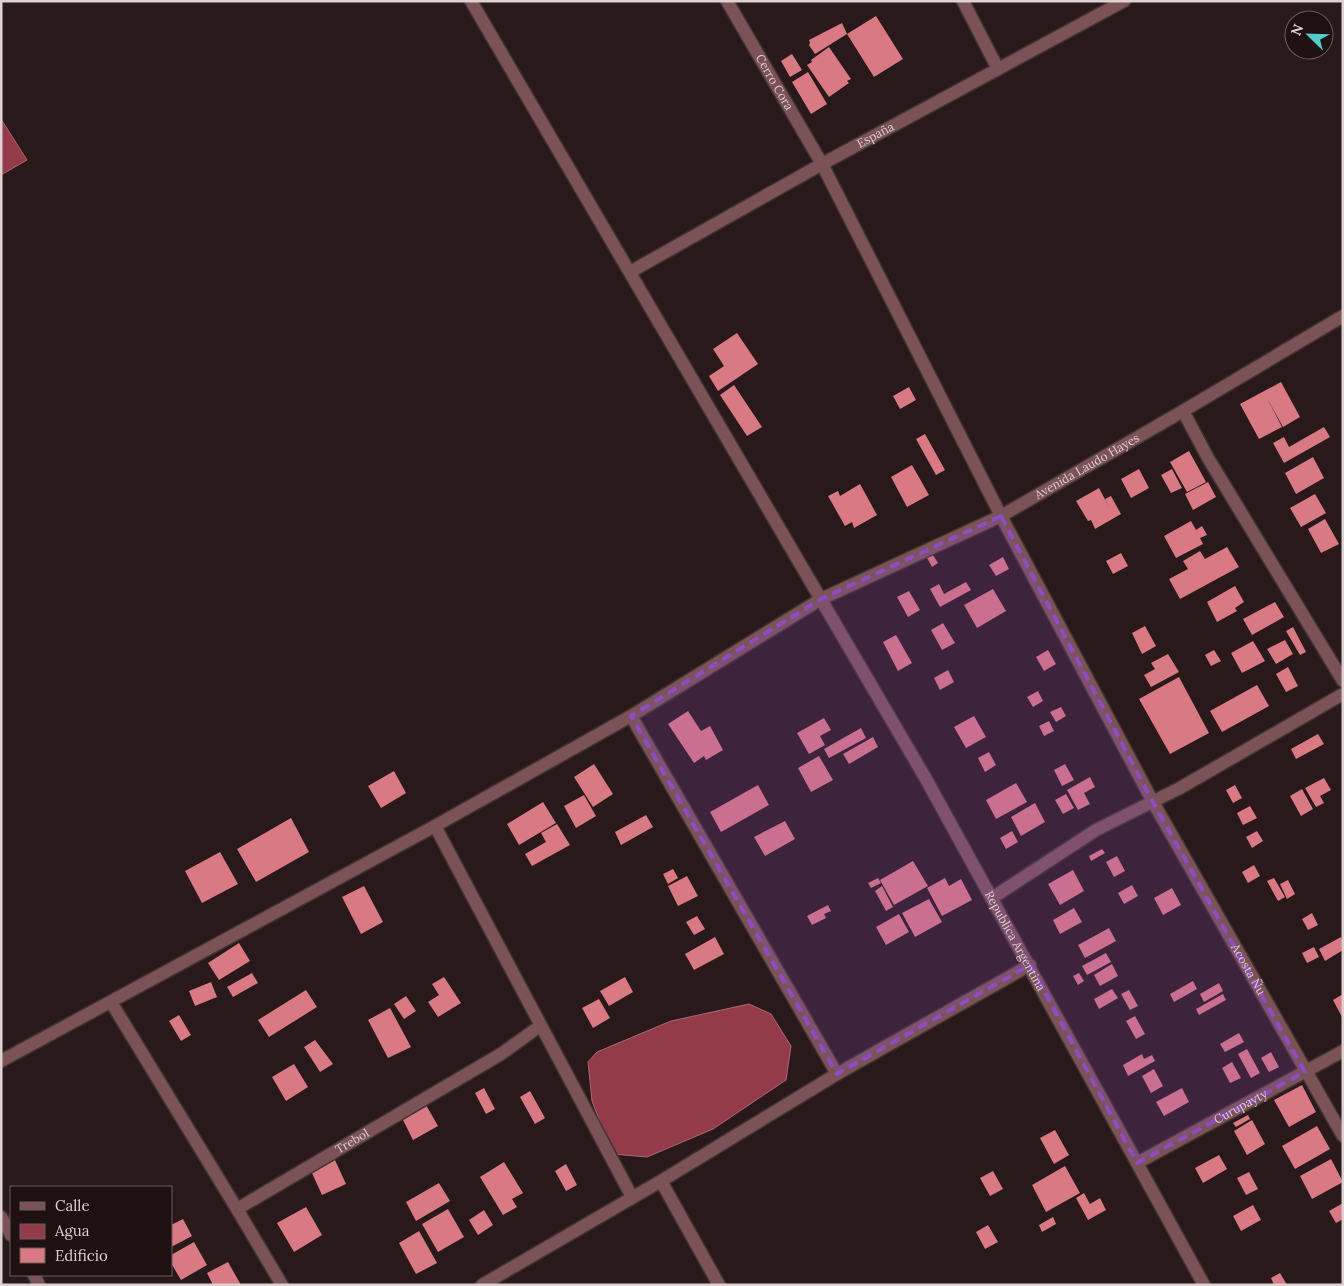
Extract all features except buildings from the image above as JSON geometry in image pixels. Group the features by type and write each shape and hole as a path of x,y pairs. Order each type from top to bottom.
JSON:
{"street":[{"name":"Republica Argentina","path":"471,1 926,779 1030,965 1204,1285"},
{"name":"Cerro Cora","path":"727,1 822,164 1001,516"},
{"path":"963,1 998,69"},
{"name":"España","path":"630,272 822,164 1124,1"},
{"name":"Avenida Laudo Hayes","path":"1,1061 435,826 630,716 821,599 1001,516 1184,411 1343,316"},
{"path":"1184,411 1208,458 1343,680"},
{"name":"Acosta Ñu","path":"1001,516 1154,802 1305,1072 1343,1136"},
{"path":"992,898 1096,830 1154,802 1343,694"},
{"path":"630,716 837,1074"},
{"path":"435,826 632,1197"},
{"path":"482,1285 661,1182 837,1074 1030,965"},
{"path":"111,1002 282,1285"},
{"name":"Trebol","path":"237,1209 501,1054 540,1026"},
{"name":"Curupayty","path":"1137,1163 1343,1051"},
{"path":"661,1182 719,1285"},
{"path":"1,1217 10,1233"}],"highlighted area":[{"path":"1001,516 1153,802 1305,1072 1137,1163 1030,965 837,1074 631,716 821,599"}],"water":[{"path":"1,119 27,160 1,175"},
{"path":"749,1004 771,1014 791,1046 786,1080 713,1129 647,1157 612,1154 592,1101 588,1062 597,1052 671,1021"}]}
